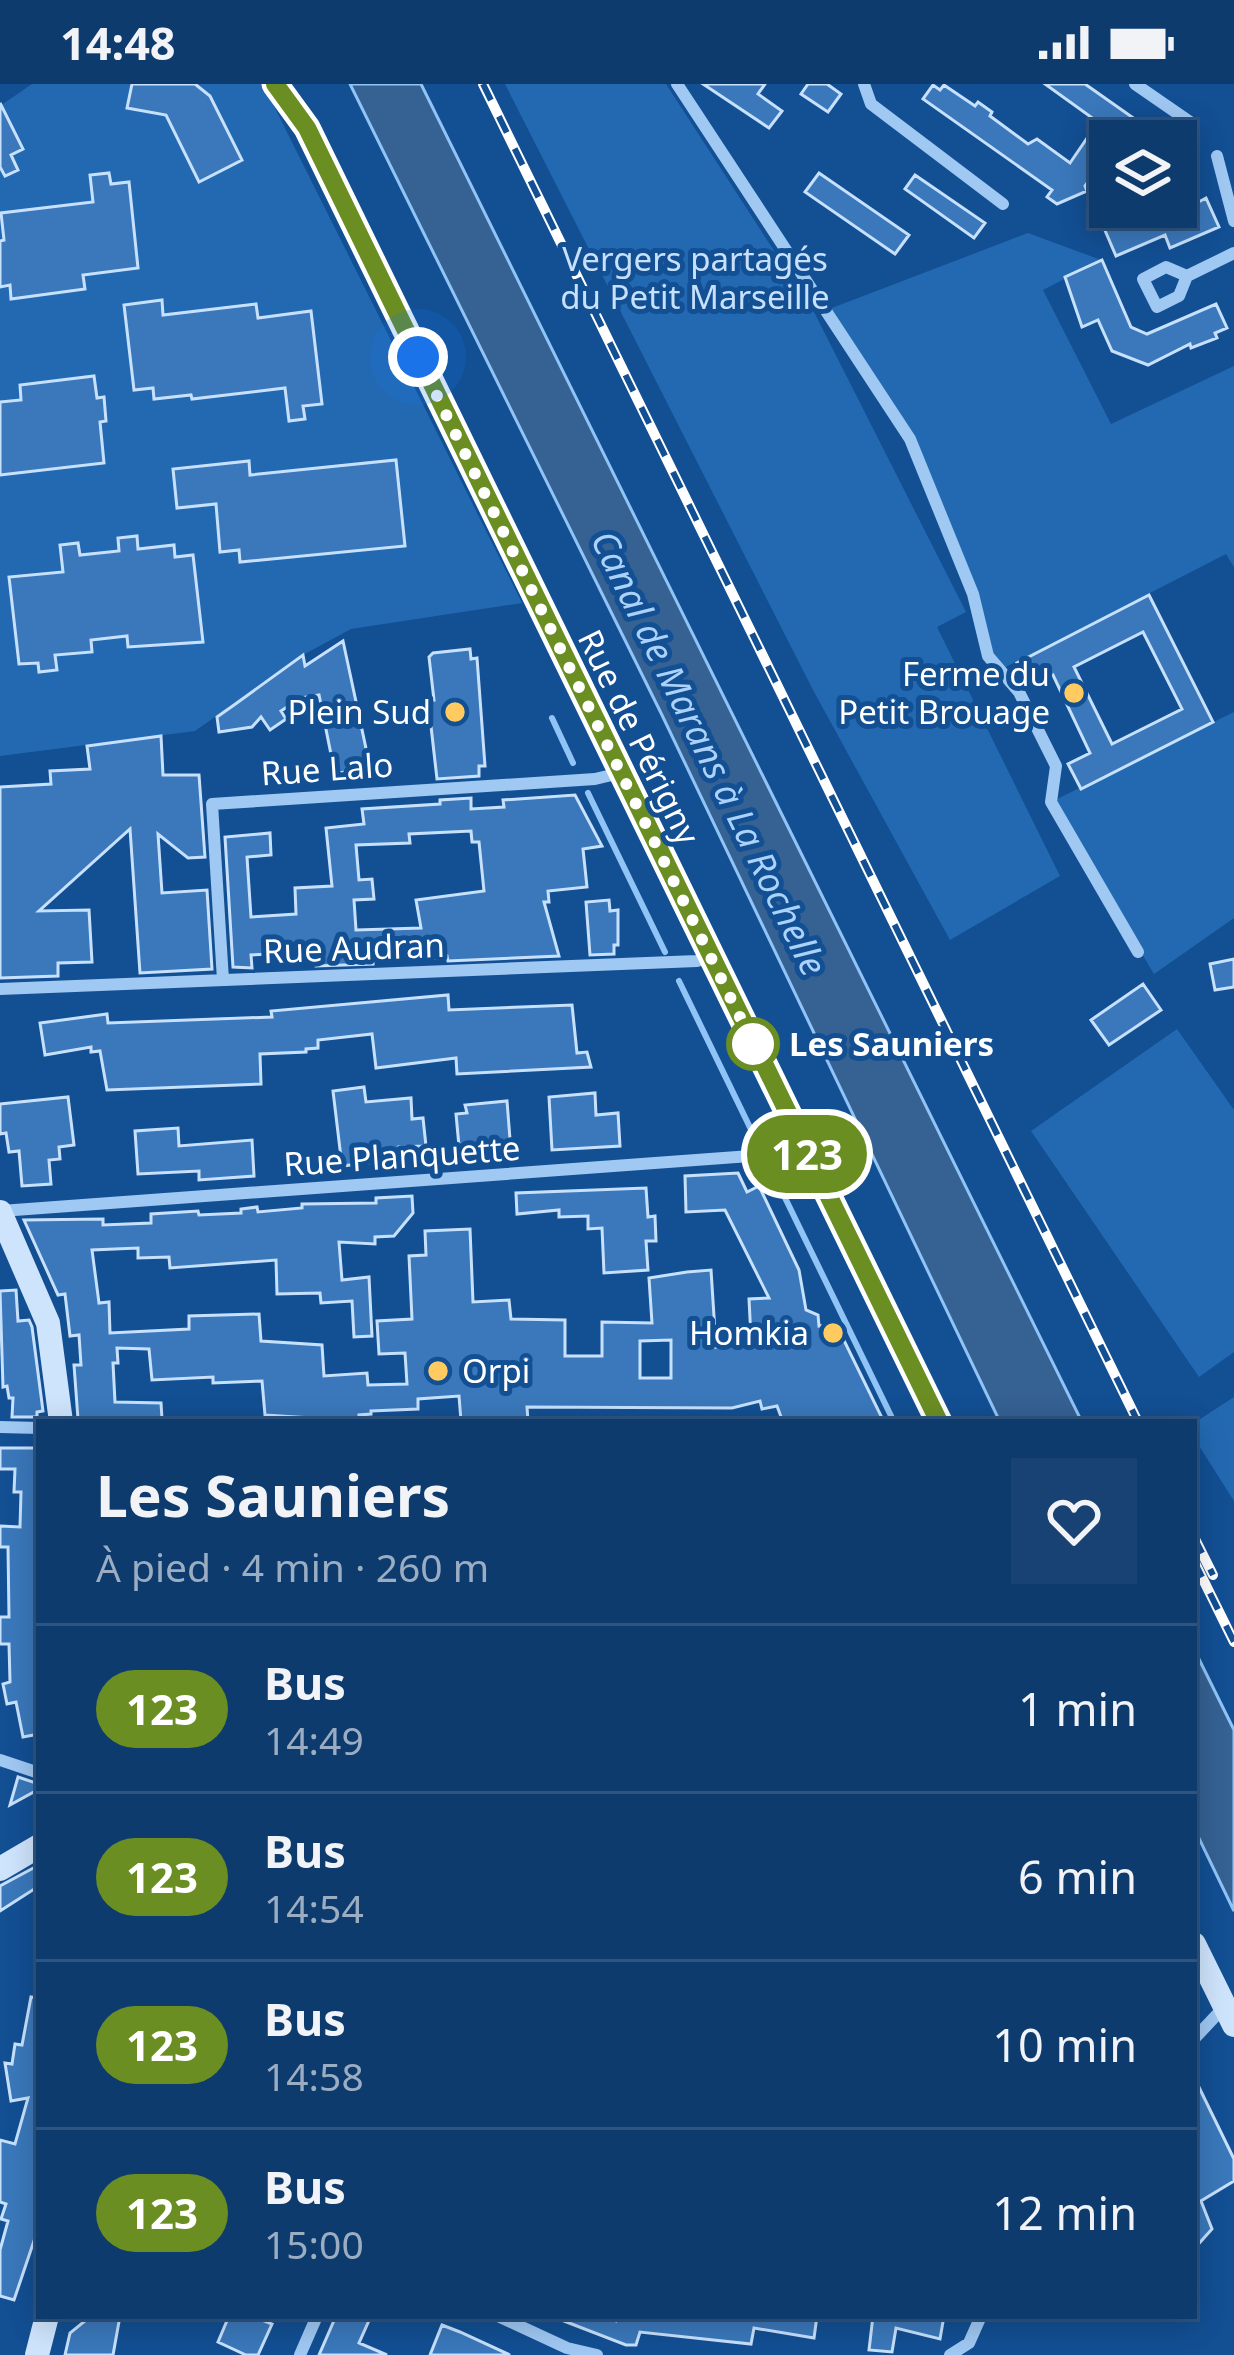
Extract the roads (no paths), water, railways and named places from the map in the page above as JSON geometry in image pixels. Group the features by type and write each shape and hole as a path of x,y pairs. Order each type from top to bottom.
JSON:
{"street":[{"name":"Rue de Périgny","path":"275,84 307,128 938,1419"},
{"path":"677,84 910,439 974,594 988,656 1019,692 1056,766 1051,802 1138,952"},
{"path":"864,84 871,104 1003,205"},
{"path":"1136,84 1187,120"},
{"path":"1217,156 1234,221"},
{"path":"1187,276 1234,253"},
{"name":"Rue Lalo","path":"224,980 212,804 595,779 620,772"},
{"name":"Rue Audran","path":"0,989 710,958"},
{"name":"Rue Planquette","path":"0,1211 806,1152"},
{"path":"0,1211 49,1323 61,1419"},
{"path":"0,1427 36,1428"},
{"path":"0,1760 36,1771"},
{"path":"0,1869 36,1848"},
{"path":"1197,1950 1229,2016 1197,2036"},
{"path":"37,2355 46,2319"},
{"path":"301,2355 316,2319"},
{"path":"504,2319 567,2348 597,2355"},
{"path":"950,2355 969,2342 980,2319"}],"water":[{"name":"Canal de Marans à La Rochelle","path":"350,84 421,84 1081,1419 999,1419 661,713"},
{"path":"1197,1655 1234,1730 1234,1911 1197,1834"}],"waterway":[{"path":"552,718 573,763"},
{"path":"588,793 665,952"},
{"path":"679,981 759,1146"},
{"path":"773,1173 893,1419"}],"railway":[{"path":"483,84 1137,1419"},
{"path":"1197,1543 1213,1575"},
{"path":"1197,1567 1234,1642"}],"place":[{"name":"Ferme du Petit Brouage","path":"1074,693"},
{"name":"Plein Sud","path":"455,712"},
{"name":"Les Sauniers","path":"753,1044"},
{"name":"Homkia","path":"833,1333"},
{"name":"Orpi","path":"438,1371"}],"park label":[{"name":"Vergers partagés du Petit Marseille","path":"695,278"}]}
